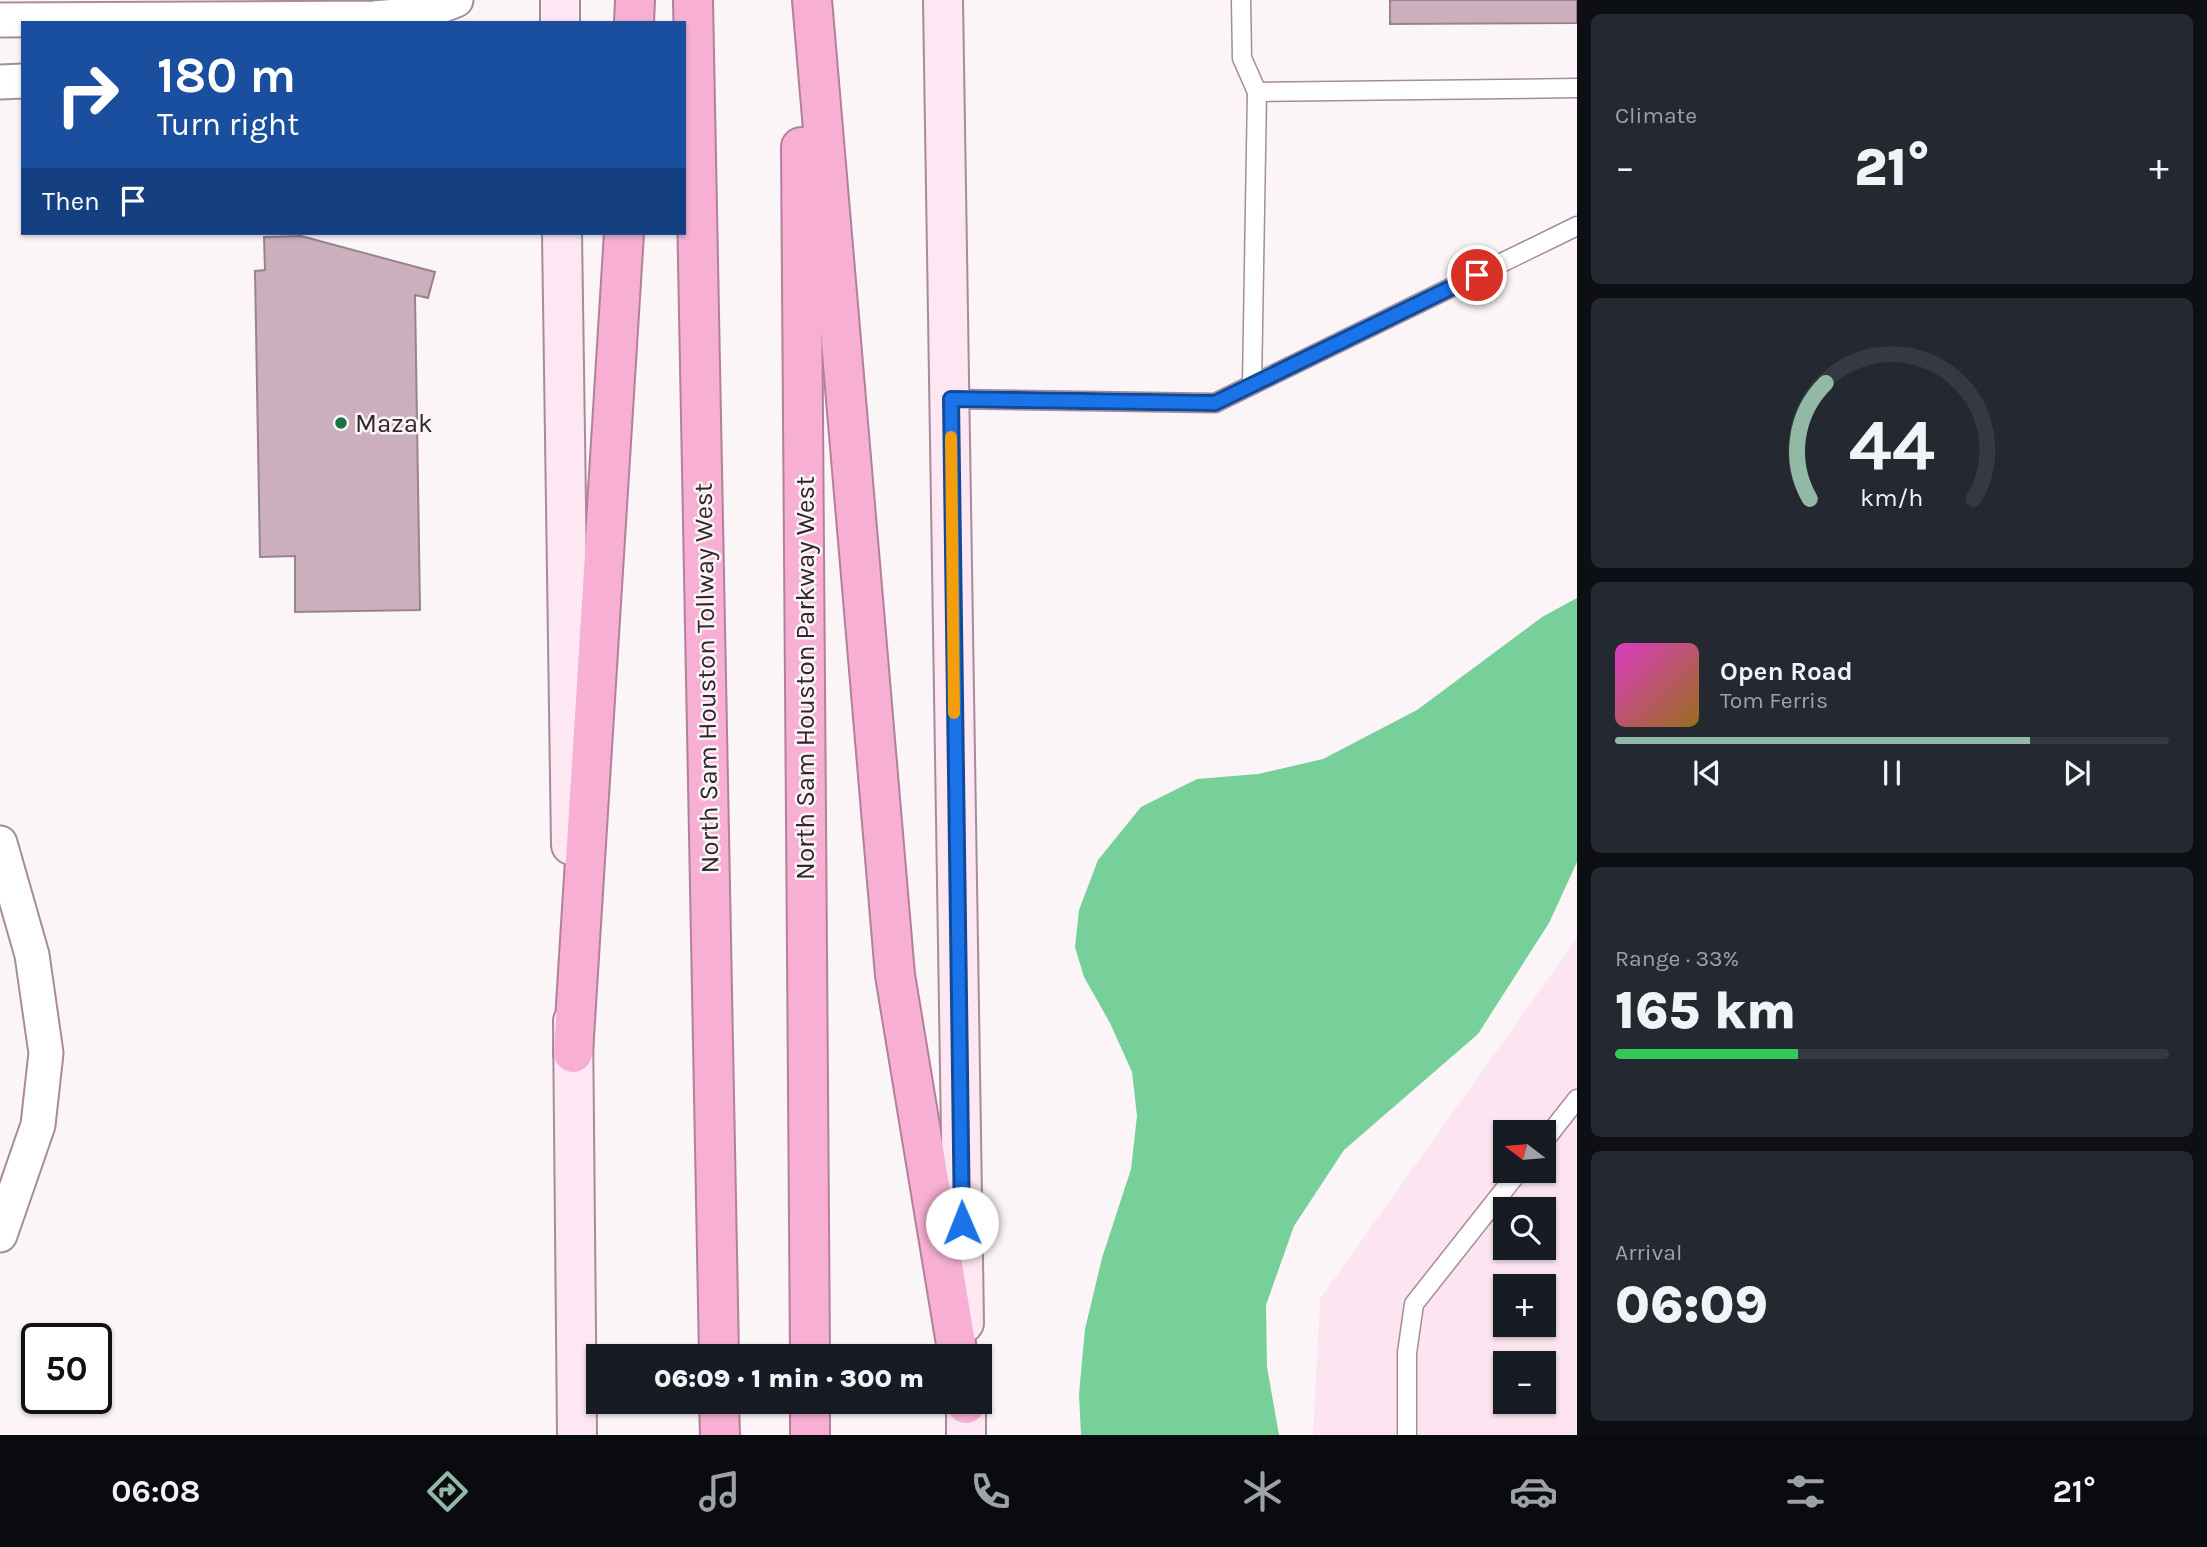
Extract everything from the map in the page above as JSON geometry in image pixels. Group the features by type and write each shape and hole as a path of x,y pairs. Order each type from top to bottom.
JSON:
{"highway":[{"path":"634,21 635,0"},
{"name":"North Sam Houston Tollway West","path":"693,0 719,1344"},
{"name":"North Sam Houston Parkway West","path":"800,0 810,1344"},
{"path":"811,0 895,975 956,1344"},
{"path":"573,1054 624,235"},
{"path":"719,1414 720,1435"},
{"path":"810,1414 810,1435"}],"main road":[{"path":"560,0 560,21"},
{"path":"943,0 965,1344"},
{"path":"562,235 577,1435"}],"street":[{"path":"0,20 150,14 374,19 419,14 456,0"},
{"path":"0,82 21,81"},
{"path":"0,843 32,955 46,1053 38,1125 0,1235"}],"lane":[{"path":"1241,0 1242,58 1257,92 1252,385"},
{"path":"1257,92 1577,88"},
{"path":"951,399 1215,403 1577,226"},
{"path":"1556,1126 1577,1099"},
{"path":"1407,1435 1407,1353 1414,1304 1510,1183"}],"shaded area":[{"path":"1577,598 1577,862 1549,923 1478,1034 1344,1150 1294,1226 1266,1305 1267,1367 1279,1435 1081,1435 1079,1394 1085,1329 1102,1258 1131,1169 1137,1116 1132,1072 1110,1023 1084,977 1075,947 1079,910 1098,860 1141,807 1197,779 1258,774 1323,759 1417,710 1542,617"},
{"path":"1577,938 1577,1435 1313,1435 1320,1299"}],"building":[{"path":"1390,0 1577,0 1577,23 1390,24"},
{"path":"301,236 435,272 428,298 415,295 420,610 295,612 295,556 260,557 255,271 265,270 264,237"}],"slow traffic":[{"path":"951,437 954,713"}],"place":[{"name":"Mazak","path":"341,423"}],"route":[{"path":"962,1223 951,399 1215,403 1477,275"}]}
